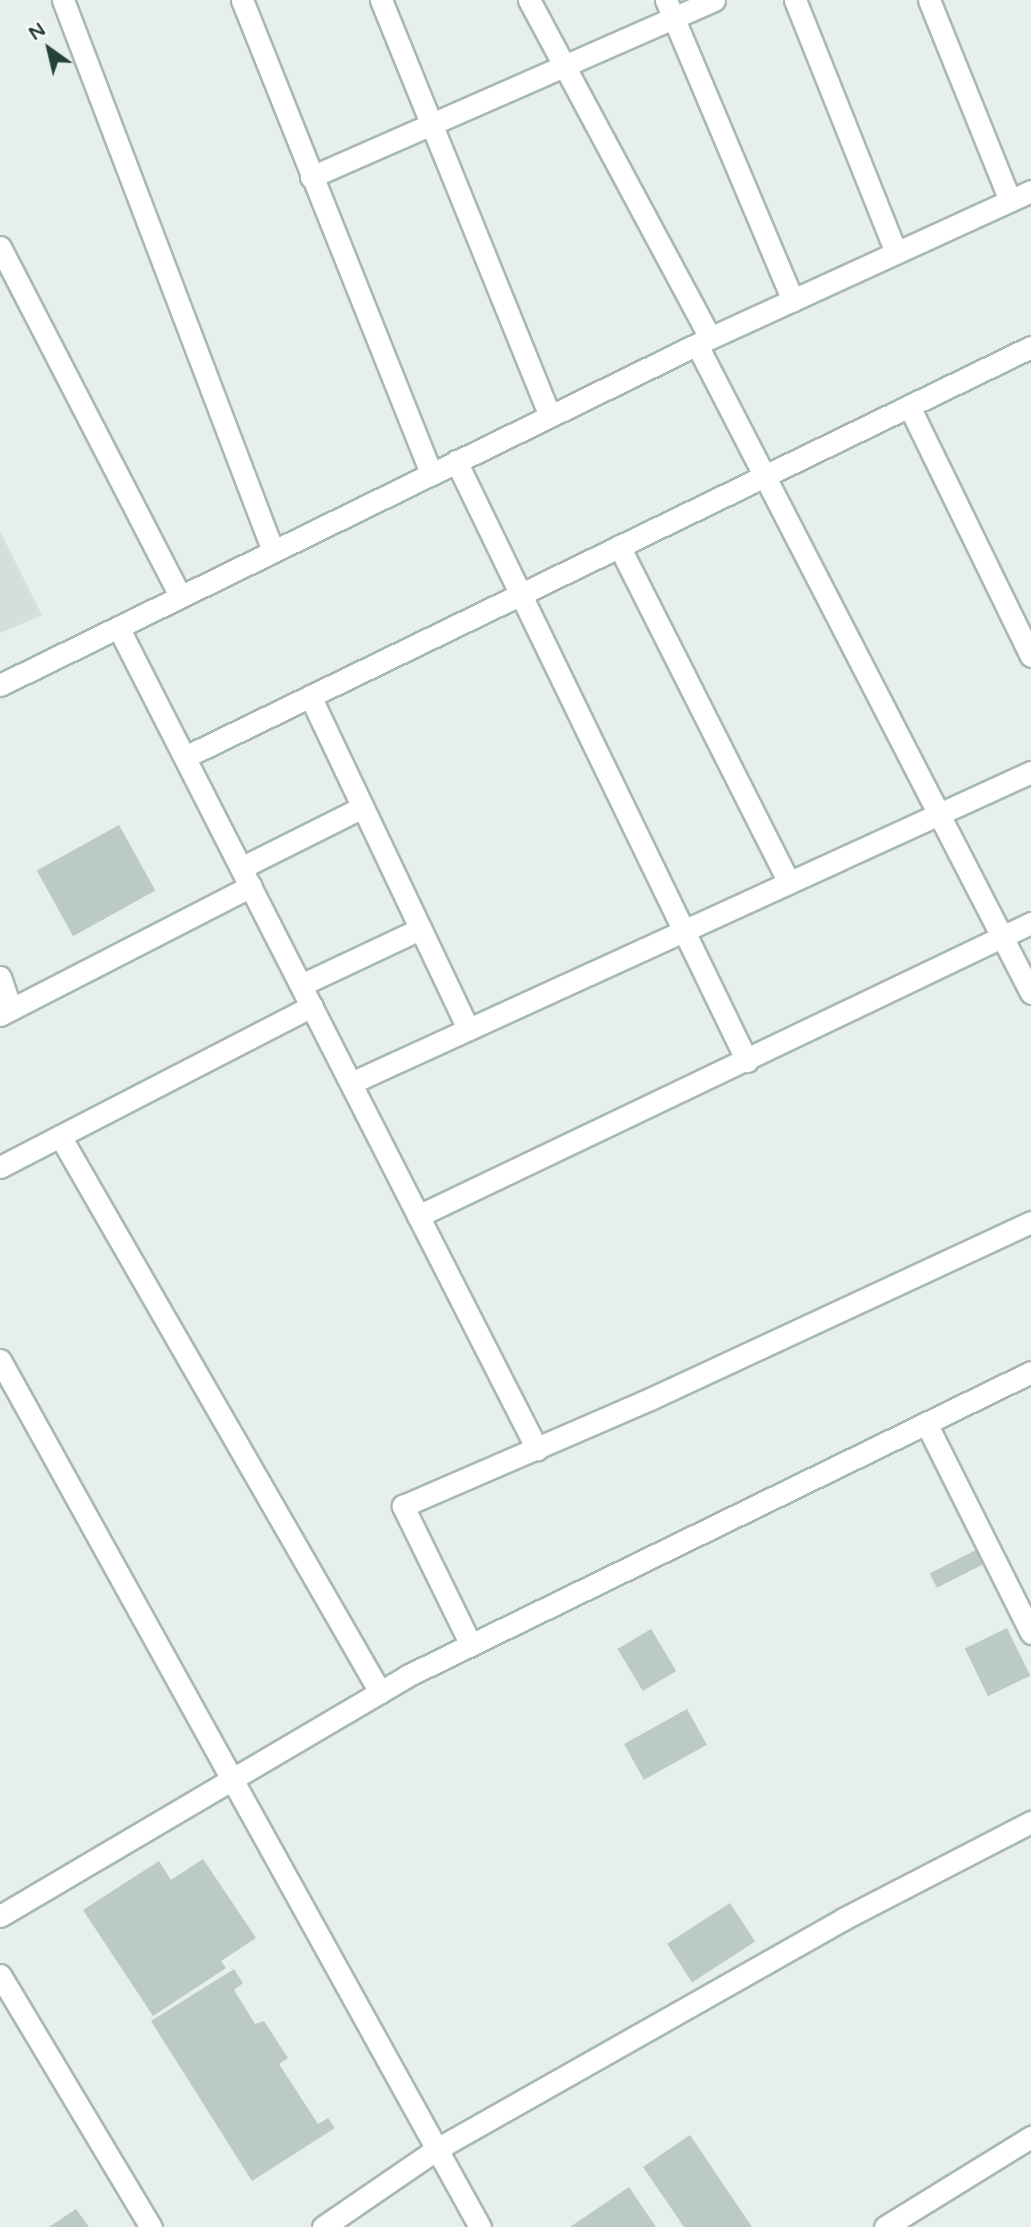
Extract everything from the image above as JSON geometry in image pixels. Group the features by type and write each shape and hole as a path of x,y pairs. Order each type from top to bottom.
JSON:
{"street":[{"path":"63,0 274,551"},
{"path":"242,0 431,473"},
{"path":"381,0 550,416"},
{"path":"529,0 703,341 764,475 1031,993"},
{"path":"311,177 565,69 670,9 714,0"},
{"path":"795,0 896,253"},
{"path":"929,0 1010,200"},
{"path":"670,9 793,300"},
{"path":"0,685 703,341 1031,191"},
{"path":"0,247 180,596"},
{"path":"185,757 1031,347"},
{"path":"909,406 1031,656"},
{"path":"456,461 747,1061"},
{"path":"619,546 789,883"},
{"path":"118,627 537,1449"},
{"path":"310,696 468,1029"},
{"path":"351,1083 1031,772"},
{"path":"0,976 5,1012 246,877 363,807"},
{"path":"418,1216 1031,923"},
{"path":"301,985 420,929"},
{"path":"0,1167 312,1006"},
{"path":"60,1136 380,1692"},
{"path":"470,1643 403,1506 537,1449 1031,1222"},
{"path":"0,1360 480,2227"},
{"path":"0,1916 380,1692 470,1643 1031,1372"},
{"path":"926,1423 1031,1633"},
{"path":"323,2227 437,2149 843,1919 1031,1822"},
{"path":"0,1975 151,2227"},
{"path":"885,2227 1031,2137"}],"shaded area":[{"path":"0,531 42,615 0,633"}],"building":[{"path":"119,825 155,891 73,936 37,871"},
{"path":"976,1550 983,1564 937,1588 930,1574"},
{"path":"1007,1628 1030,1676 988,1696 965,1649"},
{"path":"651,1629 676,1671 643,1691 618,1649"},
{"path":"687,1709 707,1745 644,1780 624,1744"},
{"path":"203,1859 256,1938 221,1961 226,1968 153,2016 83,1910 159,1861 171,1880"},
{"path":"730,1903 755,1942 692,1982 667,1944"},
{"path":"234,1969 243,1983 234,1990 255,2024 264,2021 288,2058 279,2064 318,2124 328,2118 335,2128 252,2181 151,2021"},
{"path":"690,2135 752,2227 684,2227 643,2167"},
{"path":"629,2187 656,2227 570,2227"},
{"path":"76,2209 89,2227 49,2227"}]}
